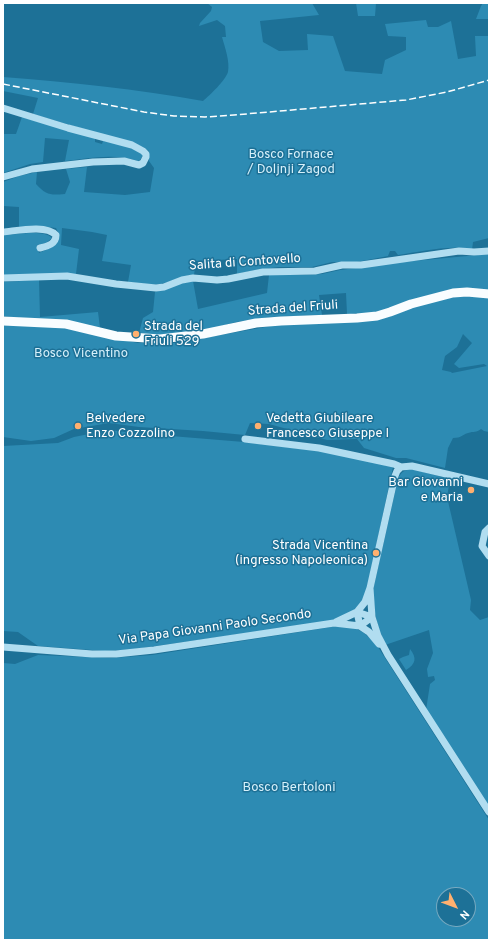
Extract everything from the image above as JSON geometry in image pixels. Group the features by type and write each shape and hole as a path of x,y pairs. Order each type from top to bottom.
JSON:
{"main road":[{"name":"Strada del Friuli","path":"3,321 66,324 116,336 160,339 203,334 256,323 281,320 377,316 418,302 453,293 467,292 489,294"}],"street":[{"path":"3,108 68,128 132,145 146,154 143,163 139,165 124,161 93,162 32,169 3,177"},
{"path":"3,232 45,229 54,232 56,235 54,242 40,248"},
{"name":"Salita di Contovello","path":"3,278 67,276 116,284 156,288 193,278 228,279 263,272 315,271 342,265 361,265 459,251 489,251"},
{"path":"245,439 319,448 394,464 401,467 412,466 489,484"},
{"path":"357,612 365,602 370,588 395,476 401,467"},
{"path":"489,528 485,532 482,546 489,556"},
{"path":"370,588 372,617 378,636 388,655 489,812"},
{"path":"357,612 372,617"},
{"path":"357,612 360,626 369,632 388,655"},
{"name":"Via Papa Giovanni Paolo Secondo","path":"334,623 357,612"},
{"path":"360,626 372,617"},
{"name":"Via Papa Giovanni Paolo Secondo","path":"3,647 92,654 116,654 154,650 334,623 360,626"}],"green space":[{"name":"Bosco Fornace / Doljnji Zagod","path":"207,3 312,3 319,15 260,21 263,42 279,51 308,50 307,34 333,36 345,71 382,74 385,60 406,50 406,37 388,36 385,24 426,20 428,27 438,27 451,21 458,59 476,56 475,36 489,36 489,238 473,242 472,250 464,248 445,248 398,255 395,251 390,251 388,256 357,262 332,262 312,267 279,267 237,274 237,259 196,261 194,275 152,285 128,282 131,265 102,261 107,235 62,228 61,245 79,249 76,274 3,275 3,235 36,233 48,235 52,238 46,243 37,245 39,253 55,244 59,234 56,228 39,226 19,227 19,207 3,206 3,182 19,176 37,172 36,184 43,191 49,194 65,194 70,182 66,169 87,167 84,192 125,195 150,192 154,168 149,161 149,151 140,146 33,114 38,98 3,91 3,77 103,86 203,101 213,92 228,72 227,54 222,37 226,37 225,26 217,20 199,26 211,11 212,7"},
{"path":"356,3 376,3 375,16 358,16"},
{"path":"483,3 489,3 489,19 476,19 481,6"},
{"path":"22,117 95,138 95,142 102,144 103,141 129,147 143,155 138,161 120,157 111,157 65,161 69,140 45,138 43,162 30,164 3,173 3,134 16,134"},
{"path":"489,254 489,290 390,310 347,314 346,293 319,295 322,315 271,317 236,322 207,330 161,336 139,333 143,318 153,312 155,292 179,284 193,281 198,309 267,293 269,275 322,274 340,270 402,262"},
{"path":"39,280 40,317 98,312 100,328 3,316 3,282"},
{"name":"Bosco Vicentino","path":"475,296 489,298 489,432 481,429 470,432 458,438 453,438 448,448 445,468 406,458 396,458 364,448 357,439 327,440 269,424 250,423 245,435 139,427 109,423 80,428 80,424 78,423 76,424 76,428 54,438 31,441 3,437 3,325 61,327 138,343 175,343 288,323 313,323 424,304 452,297","holes":["463,334 472,343 454,364 459,368 484,364 487,366 452,373 442,370 445,356 457,347"]},
{"path":"109,430 244,442 337,453 393,467 366,593 359,607 338,620 135,649 105,651 38,646 18,632 3,631 3,446 58,443 74,437"},
{"path":"412,469 450,479 447,497 471,600 470,610 480,620 489,617 489,808 426,710 430,684 435,680 434,676 428,677 427,669 433,653 429,630 385,645 375,614 373,590 398,479 403,472"},
{"name":"Bosco Bertoloni","path":"338,626 351,627 361,631 378,647 489,820 489,940 3,940 3,663 15,664 38,655 111,658 152,655"},
{"path":"410,649 414,655 414,663 406,670 399,659 409,655"}],"railway":[{"path":"3,84 144,112 174,116 205,117 406,100 447,92 489,80"}],"place":[{"name":"Strada del Friuli 529","path":"136,334"},
{"name":"Belvedere Enzo Cozzolino","path":"78,426"},
{"name":"Vedetta Giubileare Francesco Giuseppe I","path":"258,426"},
{"name":"Bar Giovanni e Maria","path":"471,490"},
{"name":"Strada Vicentina (ingresso Napoleonica)","path":"376,553"}]}
